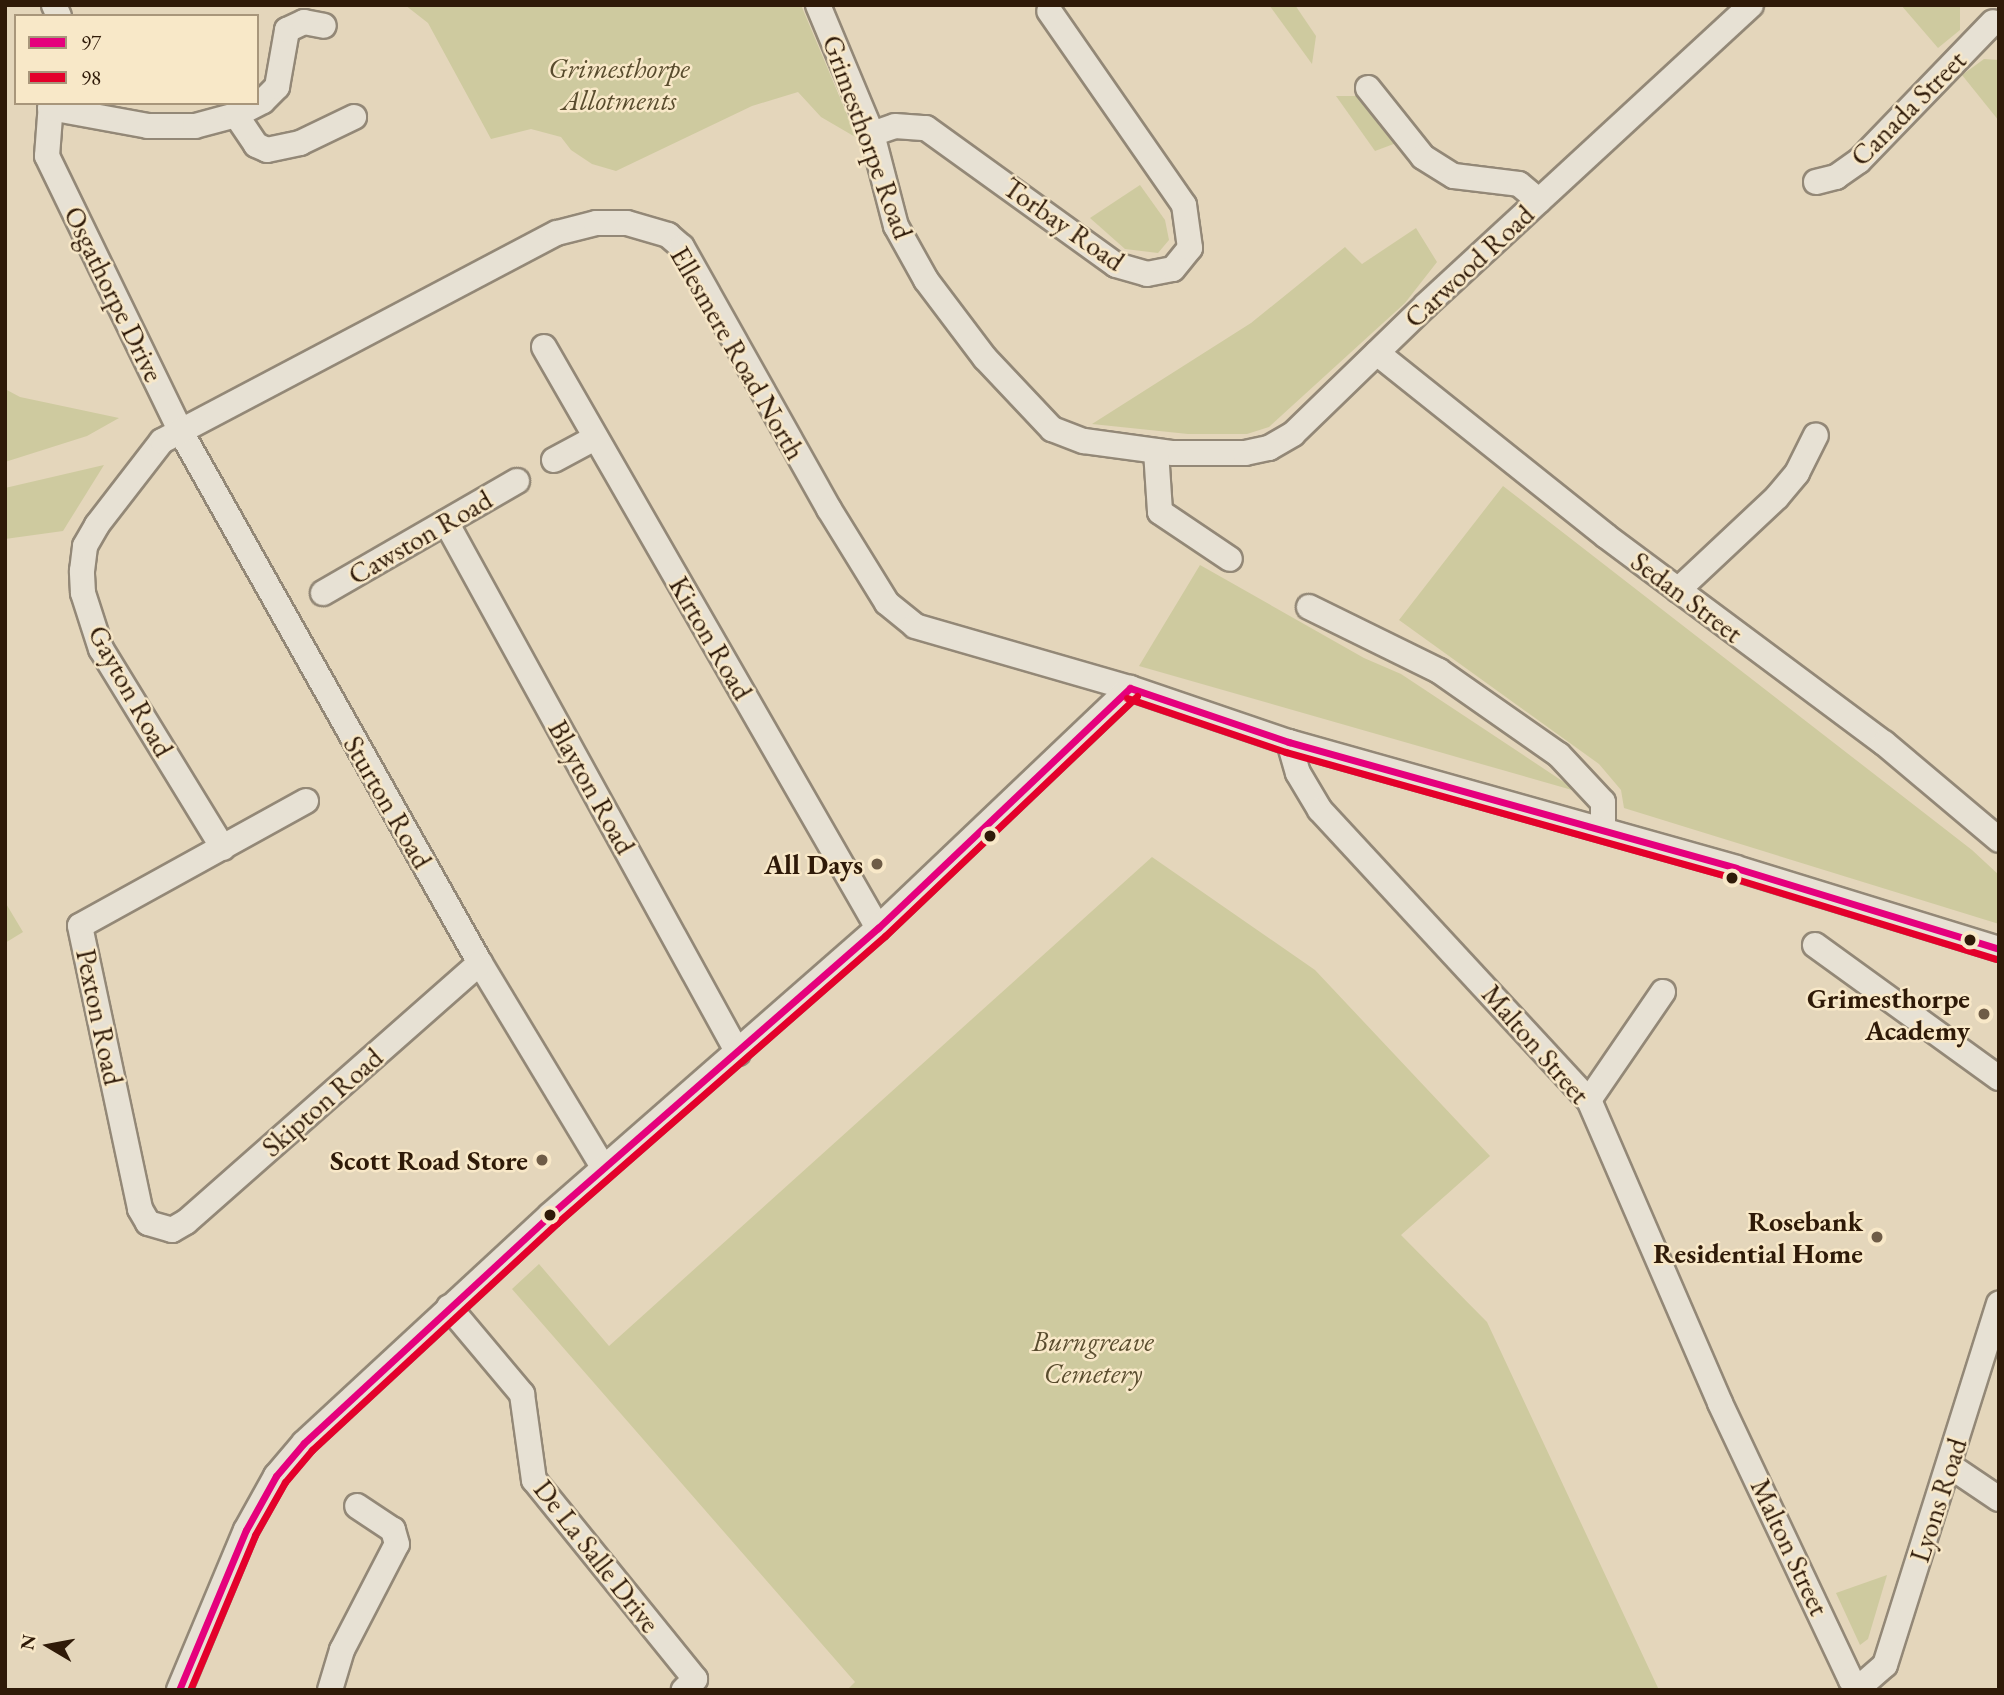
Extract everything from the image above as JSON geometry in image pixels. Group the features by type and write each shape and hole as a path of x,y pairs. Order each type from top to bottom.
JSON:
{"street":[{"name":"Grimesthorpe Road","path":"818,5 872,134 896,226 926,280 1015,395 1052,429 1084,442 1156,451"},
{"name":"Carwood Road","path":"1156,451 1245,453 1269,447 1293,434 1751,5"},
{"name":"Torbay Road","path":"872,134 895,126 926,128 1116,265 1147,274 1173,268 1190,248 1184,205 1049,11"},
{"name":"Canada Street","path":"1816,183 1836,177 1859,161 1991,19"},
{"path":"259,104 277,87 287,30 304,22 324,26"},
{"path":"1368,88 1423,157 1454,176 1519,184 1539,201"},
{"path":"51,106 148,126 195,125 236,116 257,105"},
{"name":"Osgathorpe Drive","path":"51,106 47,156 181,432"},
{"path":"236,116 256,145 267,150 300,143 354,117"},
{"name":"Ellesmere Road North","path":"181,432 557,233 596,223 649,226 682,247 816,486 898,616 915,626 1130,688 1289,742 1603,829 1999,949"},
{"name":"Kirton Road","path":"544,347 878,928"},
{"name":"Sedan Street","path":"1377,353 1678,590 1884,743 1999,840"},
{"name":"Gayton Road","path":"181,432 162,441 97,525 85,546 83,593 101,649 223,848"},
{"name":"Sturton Road","path":"181,432 480,964 603,1167"},
{"path":"1678,590 1777,497 1797,473 1816,435"},
{"path":"554,460 595,438"},
{"path":"1156,451 1160,512 1230,559"},
{"name":"Cawston Road","path":"323,593 517,481"},
{"name":"Blayton Road","path":"446,522 738,1053"},
{"path":"1309,607 1439,671 1559,755 1603,802 1603,829"},
{"path":"180,1690 214,1599 276,1476 303,1443 603,1167 738,1053 878,928 1130,688"},
{"name":"Malton Street","path":"1289,742 1298,773 1320,810 1589,1100 1720,1403 1851,1680 1863,1687"},
{"name":"Pexton Road","path":"160,1229 148,1223 140,1209 80,926 306,801"},
{"path":"1815,946 1999,1078"},
{"name":"Skipton Road","path":"160,1229 172,1230 186,1222 480,964"},
{"path":"1589,1100 1663,992"},
{"name":"Lyons Road","path":"1863,1687 1885,1665 1999,1304"},
{"name":"De La Salle Drive","path":"449,1307 522,1394 534,1480 695,1679 684,1690"},
{"path":"1950,1466 1999,1499"},
{"path":"330,1690 342,1650 397,1544 393,1530 357,1506"}],"green space":[{"name":"Grimesthorpe Allotments","path":"405,5 801,5 857,138 821,117 798,92 752,106 616,171 592,164 571,150 561,137 531,129 491,139 428,23"},
{"path":"1269,5 1295,5 1316,36 1312,64"},
{"path":"1901,5 1960,5 1960,30 1938,48"},
{"path":"1984,59 1999,60 1999,121 1962,75"},
{"path":"1336,96 1361,96 1399,142 1375,151"},
{"path":"1140,185 1165,220 1169,240 1158,253 1125,249 1090,218"},
{"path":"1416,228 1437,262 1405,303 1269,427 1247,434 1188,434 1092,424 1251,323 1345,247 1362,264"},
{"path":"5,389 20,397 119,418 87,436 5,462"},
{"path":"104,465 63,531 5,539 5,488"},
{"path":"1503,486 1972,850 1999,875 1999,924 1624,808 1621,790 1599,764 1399,620"},
{"path":"1200,565 1364,658 1401,674 1579,792 1139,666"},
{"name":"Burngreave Cemetery","path":"1152,857 1315,970 1490,1156 1401,1235 1487,1322 1659,1690 847,1690 855,1682 512,1289 539,1264 609,1346"},
{"path":"5,902 23,932 5,943"},
{"path":"1887,1575 1868,1639 1860,1645 1836,1593"}],"transit line":[{"name":"97","path":"1130,688 1289,742 1736,868 1999,949"},
{"name":"97","path":"179,1690 246,1530 276,1476 304,1443 550,1215 878,928 1130,688"},
{"name":"98","path":"190,1690 255,1535 285,1482 312,1450 557,1223 885,936 1137,696"},
{"name":"98","path":"1127,698 1286,752 1733,878 1996,959"}],"place":[{"name":"All Days","path":"877,864"},
{"name":"Grimesthorpe Academy","path":"1984,1014"},
{"name":"Scott Road Store","path":"542,1160"},
{"name":"Rosebank Residential Home","path":"1877,1237"}]}
